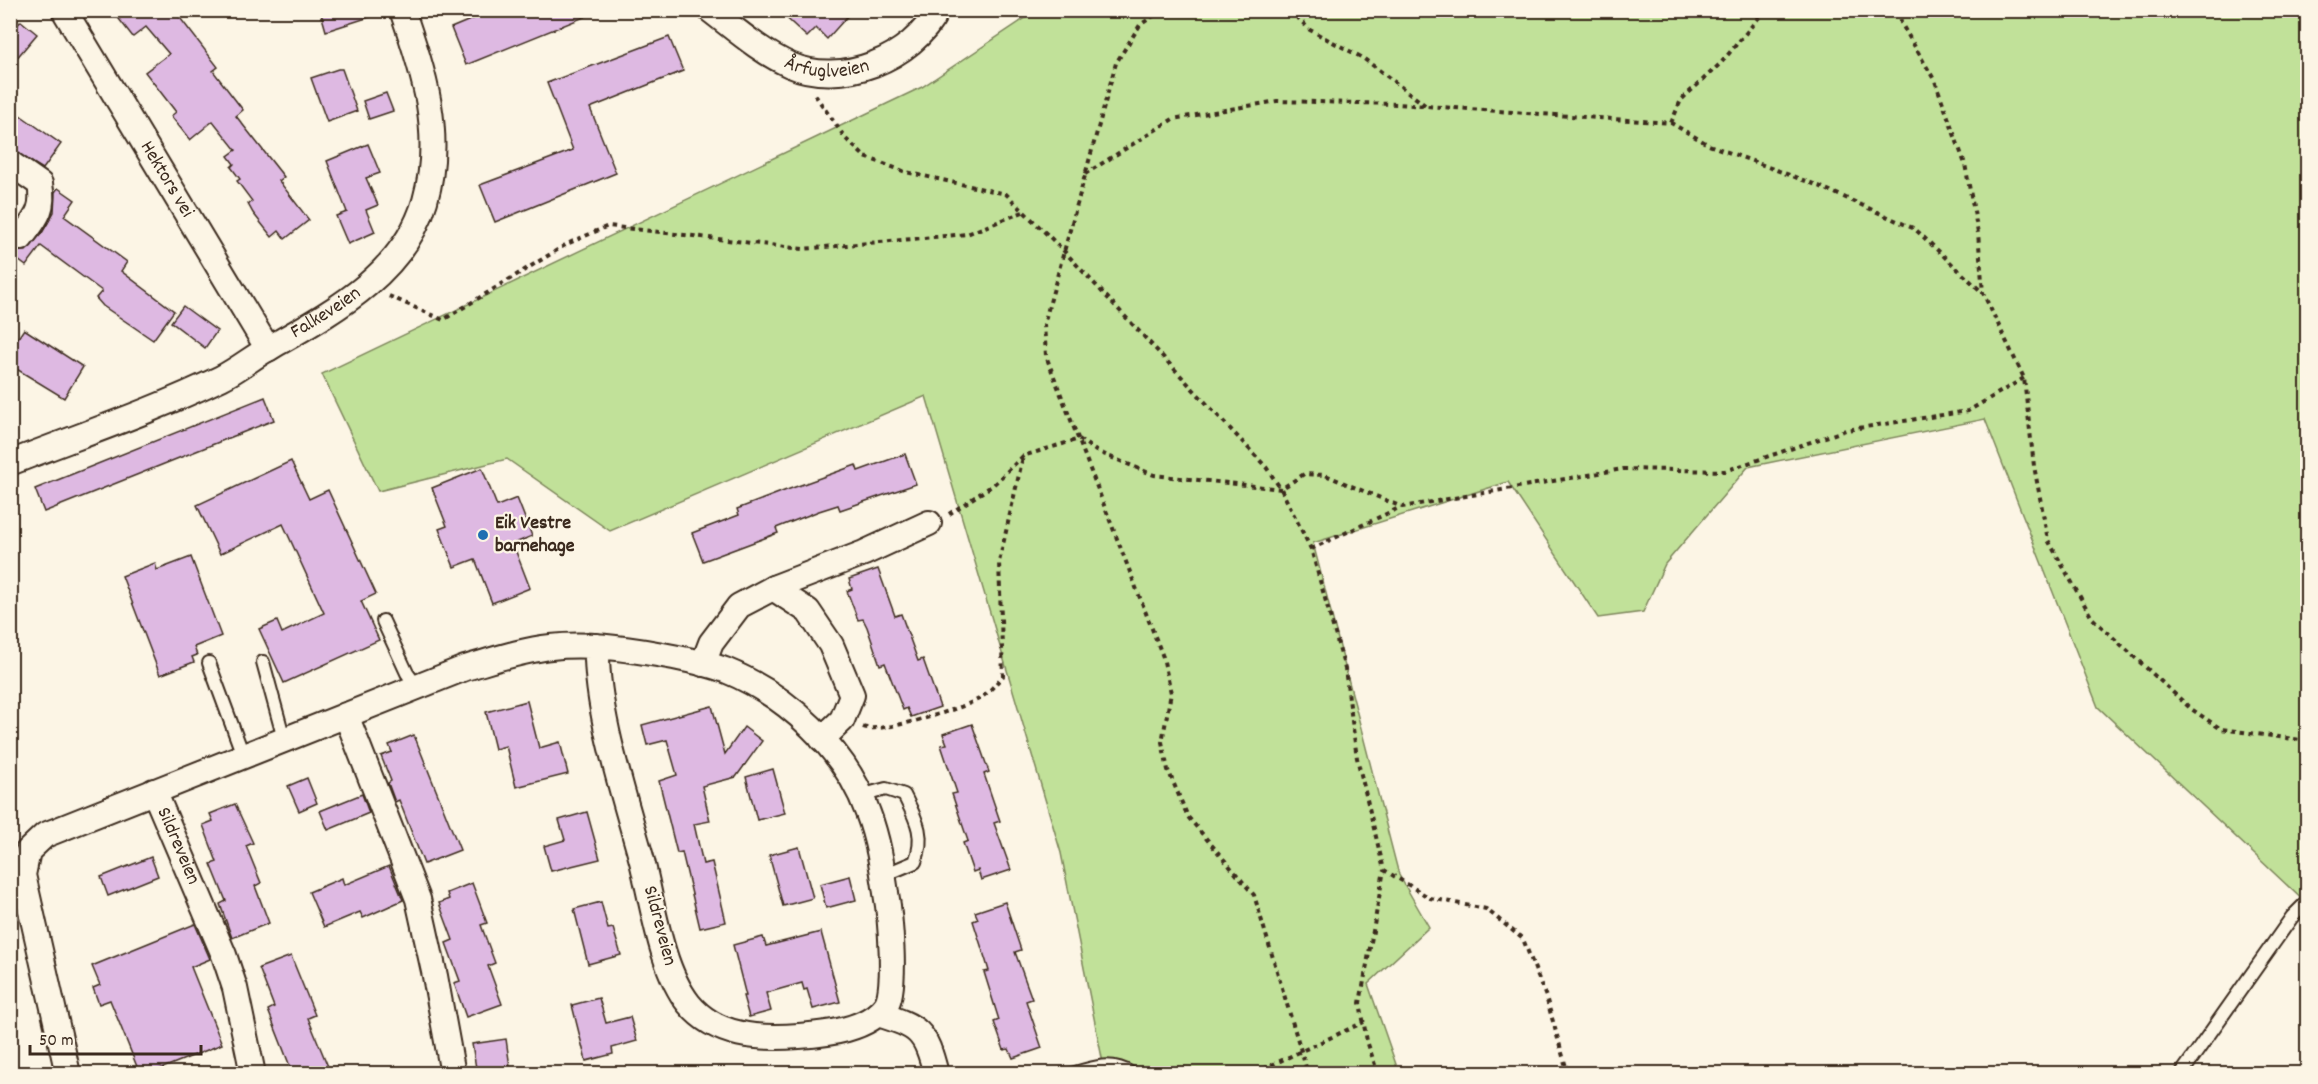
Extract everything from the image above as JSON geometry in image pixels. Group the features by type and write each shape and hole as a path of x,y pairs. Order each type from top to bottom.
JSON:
{"street":[{"name":"Hektors vei","path":"64,10 268,349"},
{"name":"Falkeveien","path":"10,463 159,406 223,377 309,327 367,286 398,252 412,233 425,200 433,147 430,98 402,10"},
{"name":"Årfuglveien","path":"710,10 758,47 791,66 807,70 847,71 891,57 915,40 937,10"},
{"path":"10,163 40,184 43,199 38,215 21,238 10,235"},
{"path":"703,664 711,643 739,606 773,588 864,553 929,523"},
{"path":"773,588 808,611 831,645 852,695 842,720 822,739"},
{"name":"Sildreveien","path":"68,1074 23,875 19,847 64,826 465,668 530,650 597,646 619,647 703,664 737,675 776,697 822,739 846,772 868,812 884,874 891,982 888,1002 878,1014 842,1030 786,1037 735,1034 718,1028 690,1005 669,966 639,852 604,713 596,667 597,646"},
{"path":"346,715 417,899 435,976 453,1074"},
{"name":"Sildreveien","path":"154,791 224,955 235,988 253,1074"},
{"path":"878,1014 911,1025 919,1032 930,1050 936,1074"}],"lane":[{"path":"383,621 407,673 417,687"},
{"path":"263,662 284,739"},
{"path":"210,663 243,755"},
{"path":"860,796 886,789 904,795 920,825 921,848 915,862 884,874"},
{"path":"2181,1074 2292,917 2307,901"},
{"path":"1072,1074 1100,1065 1122,1067 1132,1074"}],"path":[{"path":"1162,10 1140,25 1116,63 1062,249 1044,324 1046,356 1163,657 1171,693 1162,742 1168,770 1188,817 1254,895 1303,1051 1308,1074"},
{"path":"1290,10 1310,30 1363,58 1426,105"},
{"path":"1671,123 1681,100 1721,63 1765,10"},
{"path":"1900,10 1901,23 1935,81 1965,164 1978,232 1983,293"},
{"path":"807,70 809,86 846,139 865,158 906,172 1006,194 1062,249 1266,467 1281,489 1311,549 1346,669 1357,759 1384,870 1360,1003 1378,1074"},
{"path":"1084,174 1173,119 1277,101 1426,105 1671,123 1709,144 1819,186 1915,229 1983,293 2024,378 2034,466 2048,540 2092,618 2190,708 2221,729 2307,741"},
{"path":"367,286 443,320 567,244 608,226 804,249 967,234 1023,212"},
{"path":"1311,549 1402,507 1623,469 1725,471 1846,430 1968,411 2024,378"},
{"path":"929,523 957,511 993,485 1023,456 1079,439"},
{"path":"1079,439 1096,451 1154,476 1281,489 1304,474 1325,475 1402,507"},
{"path":"842,720 871,730 895,727 980,699 1003,676 999,562 1023,456"},
{"path":"1384,870 1430,898 1486,909 1523,939 1545,996 1568,1074"},
{"path":"1263,1069 1364,1022"}],"green space":[{"path":"1036,11 2307,11 2307,904 2098,707 1985,419 1748,467 1665,564 1643,612 1598,618 1508,482 1313,543 1399,875 1429,927 1368,984 1399,1073 1105,1073 1061,853 926,396 610,531 507,459 378,491 322,374 922,87"}],"building":[{"path":"112,10 174,10 218,67 213,71 243,110 236,116 284,177 279,181 309,220 285,239 279,231 272,237 253,213 248,204 252,201 237,181 240,179 231,167 234,164 228,156 236,150 213,121 190,140 171,116 176,112 145,72 169,54 146,27 133,37"},
{"path":"320,10 378,10 379,14 326,31"},
{"path":"494,10 599,11 466,65 451,28"},
{"path":"778,10 853,10 827,39 816,28 807,37"},
{"path":"21,21 37,34 10,66 10,33"},
{"path":"669,37 683,71 590,108 616,173 495,222 480,185 573,150 547,83"},
{"path":"342,69 357,111 327,122 311,78"},
{"path":"386,93 393,111 369,119 363,101"},
{"path":"10,108 61,144 43,169 10,149"},
{"path":"368,144 380,173 366,178 378,205 366,210 375,232 348,244 336,216 347,212 327,161"},
{"path":"58,188 75,200 64,216 127,262 121,271 174,311 153,340 103,306 96,298 102,291 41,246 26,266 10,254 12,250 26,251 42,233 54,212 55,192"},
{"path":"183,306 217,331 205,348 171,322"},
{"path":"24,329 83,367 64,398 10,365 10,333 18,338"},
{"path":"265,397 274,420 44,512 35,489"},
{"path":"905,454 916,484 840,510 838,505 819,511 776,528 778,533 703,561 692,533 739,515 737,509 856,465 858,471"},
{"path":"291,461 309,499 328,490 376,594 361,601 379,640 284,683 259,629 277,621 282,633 324,613 283,524 220,554 197,505"},
{"path":"482,468 497,506 517,498 532,536 513,544 530,588 492,603 475,559 454,567 439,529 447,526 432,488"},
{"path":"191,557 221,636 194,647 197,655 192,657 194,662 160,675 122,576 155,563 157,570"},
{"path":"878,569 895,616 901,614 918,661 923,659 940,707 911,717 907,708 903,710 885,663 880,665 867,627 863,619 858,620 847,591 852,589 849,579"},
{"path":"527,701 539,748 560,742 568,774 516,787 506,746 495,749 486,712"},
{"path":"712,706 725,754 744,727 762,741 736,777 702,786 710,821 694,824 703,864 712,862 726,922 700,928 682,852 677,853 659,781 677,775 667,740 647,745 642,725"},
{"path":"972,724 989,772 984,774 1000,821 994,823 1011,870 981,880 978,870 973,872 963,843 968,841 952,794 957,793 941,745 947,744 943,734"},
{"path":"414,735 460,850 424,864 399,800 395,802 388,783 391,781 381,756 392,752 389,745"},
{"path":"773,769 785,813 757,820 746,777"},
{"path":"307,778 317,803 299,811 288,786"},
{"path":"362,794 369,813 328,830 320,811"},
{"path":"235,804 253,843 246,846 261,883 255,886 269,923 232,938 220,904 226,901 211,864 217,862 203,825 213,821 210,814"},
{"path":"587,812 600,859 551,871 544,846 565,840 559,820"},
{"path":"799,847 813,898 783,906 769,855"},
{"path":"151,857 158,876 108,896 101,877"},
{"path":"389,866 403,900 363,918 360,912 324,927 309,892 342,878 344,885"},
{"path":"850,876 856,900 826,908 820,884"},
{"path":"472,883 487,923 481,925 495,963 488,966 502,1004 466,1017 454,983 460,981 446,943 453,940 439,903 449,899 447,893"},
{"path":"601,902 608,929 613,928 621,955 588,964 574,909"},
{"path":"1005,902 1021,950 1015,952 1032,999 1026,1001 1042,1048 1013,1058 1009,1049 1004,1050 994,1022 999,1020 984,972 989,971 973,921 978,919 975,912"},
{"path":"195,924 210,959 191,967 222,1044 148,1074 140,1074 110,1000 99,1004 93,988 100,985 92,966"},
{"path":"821,932 840,1002 813,1009 807,989 804,990 802,983 766,993 771,1011 749,1017 733,945 763,937 766,946"},
{"path":"291,956 315,1015 308,1018 331,1074 293,1074 268,1010 274,1007 259,968"},
{"path":"599,998 606,1023 630,1017 637,1041 612,1048 613,1054 586,1061 572,1005"},
{"path":"506,1039 511,1074 477,1074 472,1044"}],"place":[{"name":"Eik Vestre barnehage","path":"483,535"}]}
